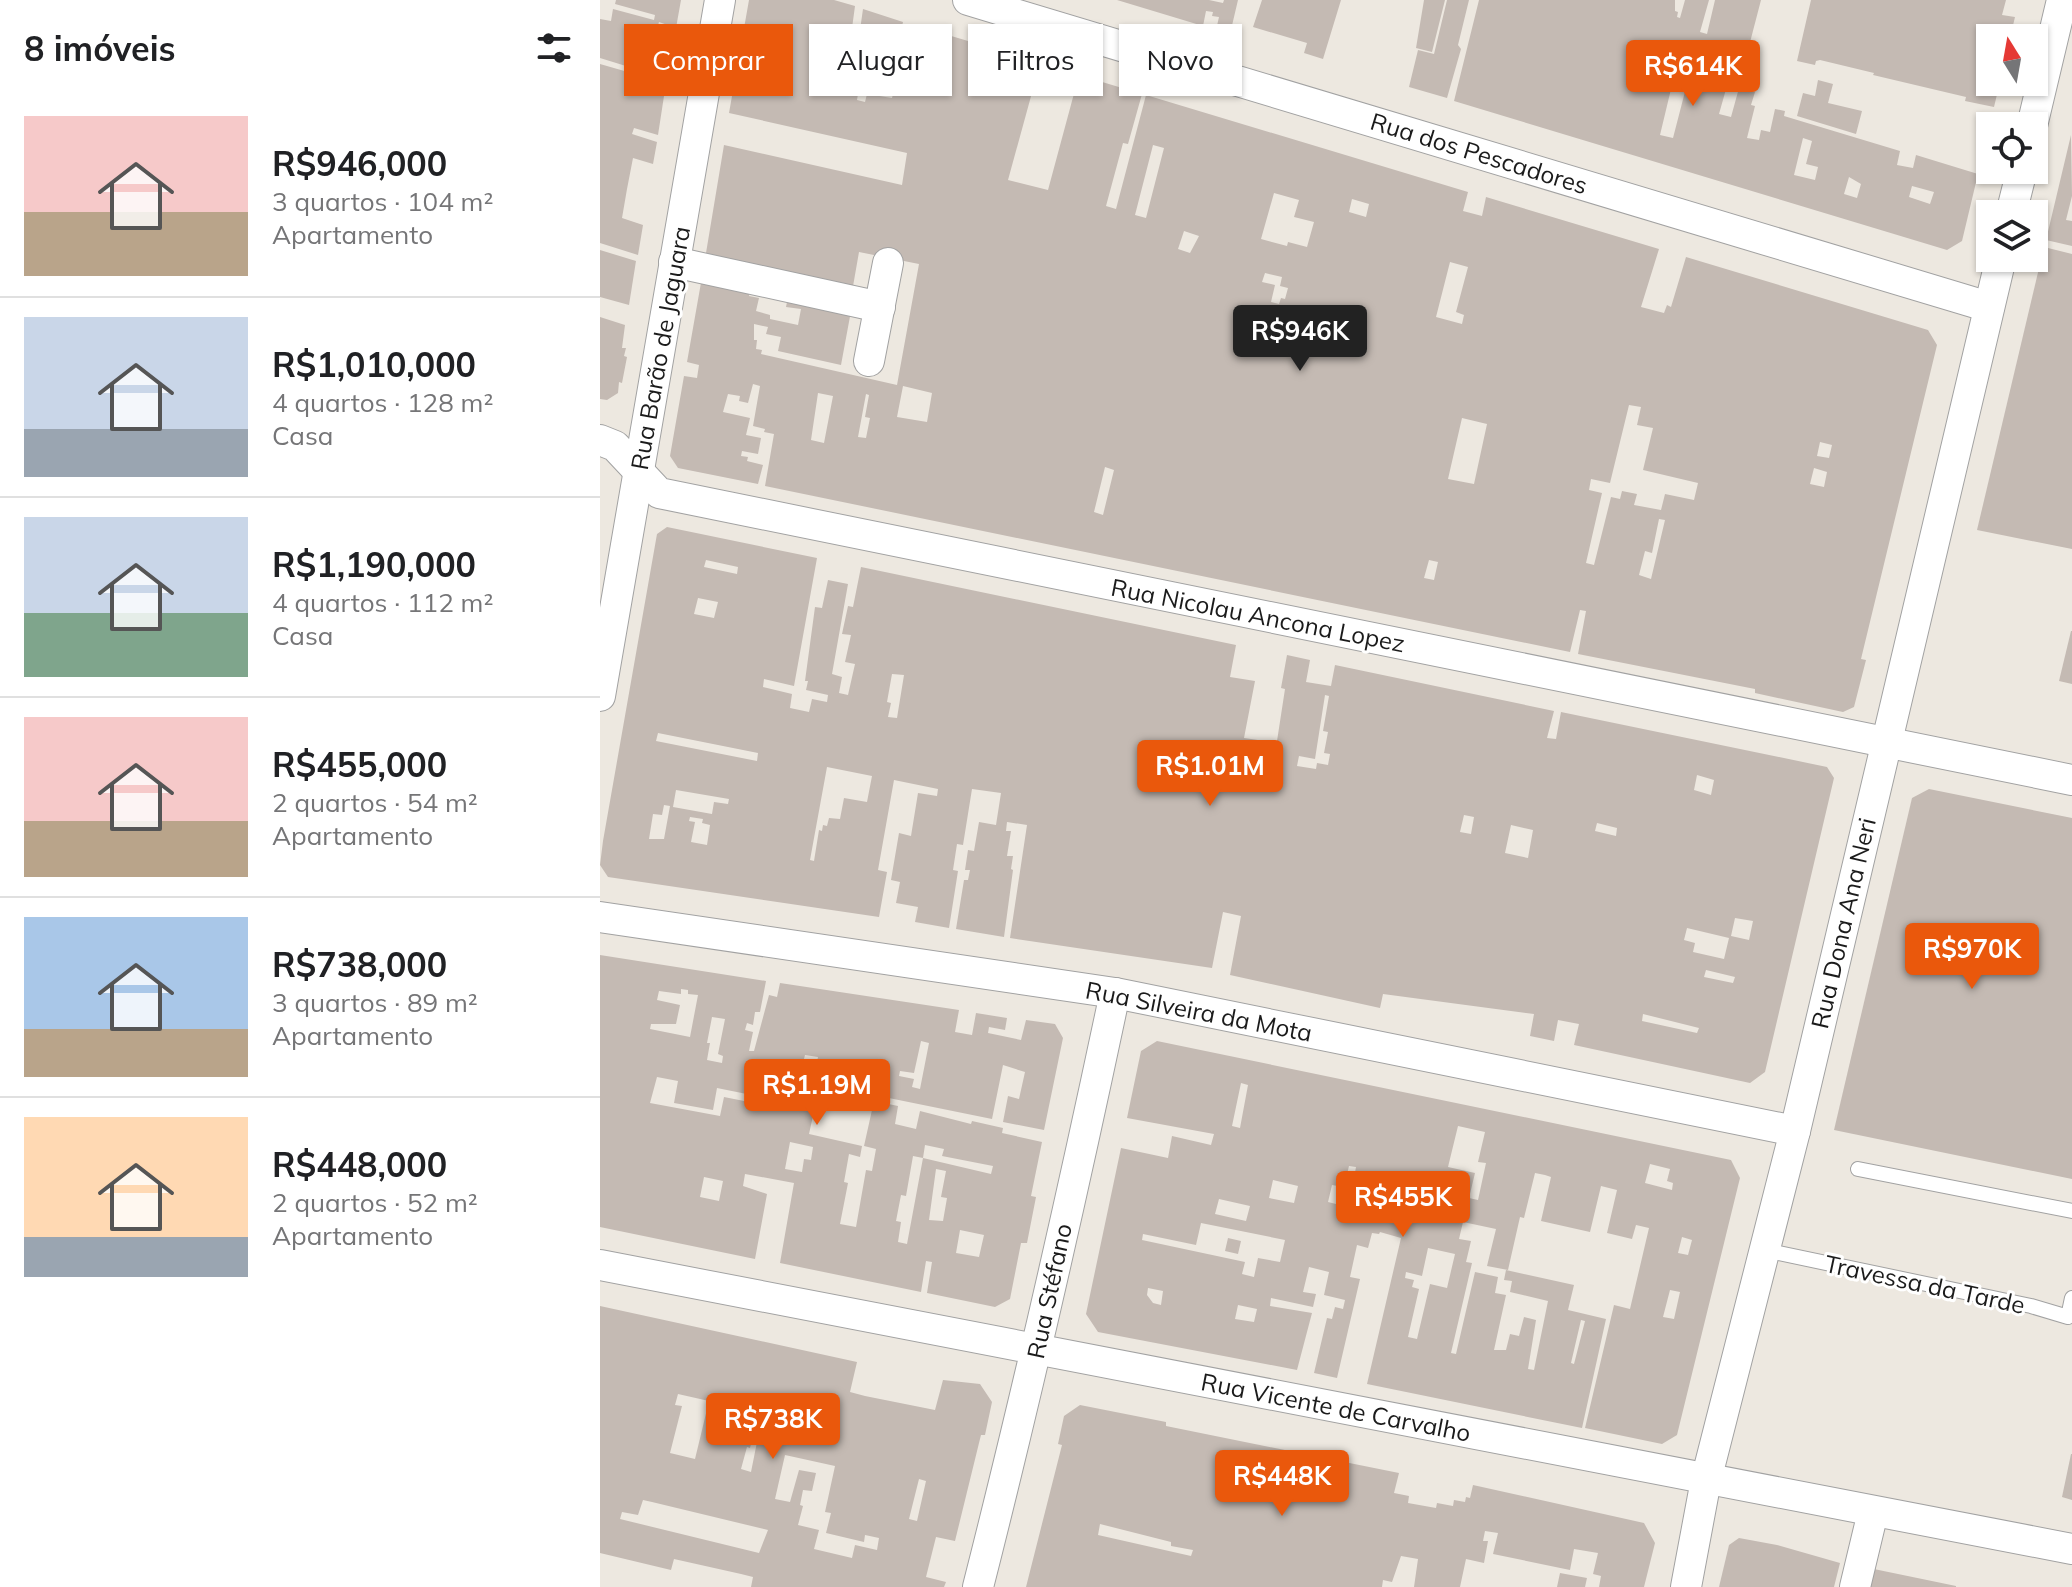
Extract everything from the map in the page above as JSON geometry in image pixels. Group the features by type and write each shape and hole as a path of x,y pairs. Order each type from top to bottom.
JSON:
{"street":[{"name":"Rua Barão de Jaguara","path":"600,696 720,0"},
{"name":"Rua dos Pescadores","path":"968,0 1989,307"},
{"path":"2035,112 2062,0"},
{"path":"674,262 880,307"},
{"path":"869,361 888,263"},
{"name":"Rua Dona Ana Neri","path":"1686,1587 1706,1480 1795,1131 1998,272"},
{"name":"Rua Nicolau Ancona Lopez","path":"600,440 615,446 659,493 2072,780"},
{"name":"Rua Silveira da Mota","path":"600,917 1115,993 1795,1131"},
{"name":"Rua Stéfano","path":"978,1587 1036,1349 1115,993"},
{"name":"Rua Vicente de Carvalho","path":"600,1265 2072,1549"},
{"path":"1855,1587 1873,1512"}],"lane":[{"path":"1858,1169 2072,1211"},
{"name":"Travessa da Tarde","path":"1764,1250 2031,1306 2068,1317 2072,1298"}],"building":[{"path":"616,0 681,0 677,24 624,24 624,65 600,58 600,19 611,21 613,9 654,20 655,15 615,4"},
{"path":"749,0 834,0 855,6 853,24 809,24 809,96 858,96 857,100 865,102 866,96 952,96 952,36 968,41 968,96 1031,96 1008,180 1048,190 1073,96 1103,96 1103,82 1119,87 1119,96 1141,96 1128,144 1123,143 1106,206 1116,209 1146,96 1149,96 1468,192 1463,211 1482,216 1486,197 1659,249 1641,307 1664,313 1667,305 1671,307 1686,257 1928,330 1937,345 1861,659 1866,660 1854,707 1843,712 1755,693 1755,689 1578,654 1586,611 1580,610 1570,652 765,486 774,434 753,426 760,386 753,384 748,403 739,401 740,396 728,394 723,412 750,418 746,435 761,438 758,454 742,451 741,456 763,465 758,484 678,468 670,456 684,376 697,378 699,365 687,362 702,277 750,288 749,296 759,298 756,311 770,315 770,319 798,325 801,309 786,307 788,297 851,311 841,365 778,351 781,337 766,334 768,327 754,324 756,349 762,350 761,354 897,385 919,264 859,252 852,292 705,259 724,145 902,185 907,153 729,113 732,96 793,96 793,24 745,24","holes":["1153,145 1164,148 1146,218 1135,215","1274,193 1299,200 1294,217 1314,222 1307,247 1288,242 1287,246 1261,239","1352,199 1369,204 1366,217 1349,212","1184,231 1199,236 1190,253 1178,249","1450,262 1468,267 1456,312 1464,315 1462,324 1436,317","1265,273 1282,277 1280,286 1288,288 1285,299 1281,298 1279,304 1271,302 1275,285 1262,282","903,386 932,393 927,422 897,417","818,393 833,396 824,443 811,440","866,394 869,395 865,417 870,418 866,438 858,437","1629,405 1641,407 1637,425 1653,428 1643,470 1698,483 1694,500 1665,494 1661,510 1634,505 1637,494 1622,491 1620,499 1611,497 1594,565 1586,563 1602,493 1589,490 1591,479 1610,483","1462,418 1487,424 1474,484 1448,479","1820,442 1832,445 1829,458 1817,456","1105,467 1114,470 1103,515 1094,512","1814,468 1827,472 1824,487 1810,484","1659,519 1665,520 1651,579 1639,575 1645,551 1652,553","1429,560 1438,562 1434,580 1424,578"]},
{"path":"1117,0 1209,0 1223,3 1224,0 1238,0 1232,24 1217,24 1219,17 1206,11 1203,24"},
{"path":"1262,0 1341,0 1323,59 1304,53 1307,43 1253,27"},
{"path":"1424,0 1445,0 1432,52 1416,48"},
{"path":"1447,0 1469,0 1458,45 1461,49 1447,98 1409,87 1418,50 1434,54"},
{"path":"1479,0 1675,0 1675,11 1680,18 1685,0 1709,0 1700,32 1707,34 1715,0 1761,0 1741,77 1730,75 1719,114 1731,117 1739,88 1755,92 1747,138 1759,140 1761,130 1770,132 1775,109 1785,111 1784,116 1900,151 1897,165 1913,168 1916,155 1976,173 1962,241 1947,250 1454,101","holes":["1672,47 1695,53 1673,138 1660,135 1677,64 1669,62","1803,138 1812,141 1806,164 1818,167 1815,180 1794,175","1849,177 1861,184 1857,198 1844,194","1912,186 1934,192 1930,204 1909,197"]},
{"path":"1811,0 2006,0 2002,15 2015,17 2013,24 1976,24 1976,96 1997,96 1994,107 1820,60 1815,65 1797,61"},
{"path":"863,9 903,24 861,24"},
{"path":"600,64 624,71 624,96 664,96 658,135 634,128 632,134 657,142 653,164 633,158 622,218 643,225 638,255 600,243"},
{"path":"1818,80 1833,84 1828,103 1862,111 1856,134 1797,116 1803,93 1815,96"},
{"path":"2071,135 2072,196 2066,220 2072,221 2072,246 2048,240"},
{"path":"2048,248 2072,254 2072,549 1977,530 2038,272 2048,272"},
{"path":"600,250 636,261 629,305 600,297"},
{"path":"600,317 625,325 622,348 626,348 624,356 627,357 622,383 619,382 618,393 607,400 600,399"},
{"path":"667,527 817,558 794,686 764,679 763,687 792,694 790,708 809,712 812,699 827,702 828,695 806,690 808,681 805,681 815,607 822,608 828,580 848,584 832,674 842,677 839,693 848,695 855,664 845,662 851,635 842,634 848,606 853,607 861,567 1236,645 1230,677 1255,681 1244,738 1272,742 1270,753 1275,754 1287,655 1310,660 1306,682 1331,686 1335,665 1554,711 1547,738 1556,739 1561,712 1827,767 1834,778 1765,1072 1750,1083 1574,1045 1579,1024 1558,1020 1554,1041 1530,1036 1534,1014 1383,994 1380,1008 1230,975 1241,916 1223,912 1212,968 1010,938 1027,825 1007,822 1006,831 1011,831 1007,856 1013,856 1013,870 1004,937 956,929 964,880 968,880 970,870 965,870 968,850 974,851 979,822 996,825 1001,793 972,789 963,845 957,844 953,870 958,871 949,928 915,922 918,907 896,903 900,882 891,880 899,833 911,836 918,793 937,796 938,789 894,780 878,870 887,872 879,917 608,877 600,865 603,841 657,534","holes":["706,560 738,567 737,574 704,567","698,598 718,602 714,618 694,614","892,674 904,675 897,718 888,717","1325,695 1329,696 1323,731 1328,732 1324,753 1330,754 1328,765 1317,763 1316,769 1297,766 1299,756 1315,759","658,733 758,753 757,761 656,741","827,767 872,776 867,802 844,798 840,819 829,818 827,826 823,825 822,831 819,830 814,861 810,860","1697,775 1714,780 1711,795 1694,790","676,790 729,799 728,804 714,802 712,814 673,807","664,805 670,806 664,839 649,839 653,814 662,815","1464,815 1474,817 1471,834 1460,832","690,817 703,819 702,823 710,825 707,845 691,842 695,822 689,821","1597,823 1617,828 1616,836 1595,831","1511,825 1533,830 1528,858 1505,853","1735,918 1753,921 1749,940 1731,936","1687,928 1729,938 1724,959 1693,952 1695,943 1684,940","1706,970 1735,977 1733,983 1704,977","1643,1014 1699,1028 1697,1033 1642,1021"]},
{"path":"2072,631 2072,684 2059,681"},
{"path":"1929,789 2072,818 2072,1179 1834,1130 1912,798"},
{"path":"600,955 766,981 760,1012 755,1012 753,1025 747,1023 745,1030 753,1032 749,1051 754,1051 769,995 777,997 780,983 959,1010 955,1032 972,1035 976,1013 1007,1018 1005,1030 989,1027 988,1033 1021,1040 1026,1020 1055,1024 1063,1038 1044,1130 1003,1122 1008,1096 1019,1099 1025,1072 1003,1065 992,1119 820,1084 809,1134 862,1146 860,1157 849,1154 844,1182 848,1183 840,1224 856,1227 866,1170 872,1171 876,1149 864,1146 874,1101 898,1106 895,1124 916,1129 920,1111 971,1124 972,1121 1003,1128 1002,1133 1042,1142 1031,1196 1036,1197 1027,1243 1021,1243 1010,1299 995,1307 927,1293 932,1262 926,1261 921,1292 780,1263 794,1183 745,1174 743,1186 767,1194 755,1259 600,1227","holes":["681,989 698,995 690,1037 650,1029 651,1024 676,1024 680,1005 657,1000 659,991 681,994","712,1017 725,1019 718,1054 723,1056 722,1063 707,1060 710,1043 707,1043","921,1041 929,1043 920,1089 912,1087 914,1079 899,1076 900,1071 914,1073","805,1055 818,1057 813,1081 803,1079 807,1064 803,1063","657,1077 678,1081 674,1103 713,1110 717,1088 792,1103 790,1110 724,1097 720,1116 650,1103","790,1142 813,1147 811,1160 804,1159 802,1172 785,1169","925,1145 944,1149 942,1156 993,1166 991,1174 923,1158","913,1156 923,1158 907,1244 898,1242 901,1222 896,1221 901,1195 906,1196","936,1169 946,1171 941,1197 947,1198 943,1221 929,1220","704,1177 723,1181 719,1201 700,1197","960,1230 984,1235 979,1257 956,1253"]},
{"path":"1157,1041 1731,1160 1740,1178 1677,1435 1662,1444 1585,1428 1614,1305 1630,1309 1649,1228 1636,1225 1632,1239 1607,1233 1617,1190 1601,1186 1590,1232 1541,1221 1551,1177 1535,1173 1524,1218 1520,1217 1508,1270 1487,1266 1496,1229 1463,1222 1459,1239 1471,1241 1466,1262 1472,1263 1451,1353 1456,1354 1475,1272 1498,1277 1495,1293 1506,1295 1494,1350 1506,1350 1510,1334 1519,1336 1524,1317 1536,1320 1528,1369 1534,1370 1548,1301 1510,1292 1512,1281 1504,1280 1506,1270 1574,1285 1568,1310 1606,1319 1582,1428 1367,1384 1401,1238 1380,1232 1372,1233 1368,1248 1357,1245 1350,1277 1360,1279 1337,1378 1314,1373 1327,1318 1332,1319 1335,1307 1343,1309 1345,1300 1324,1295 1329,1272 1309,1267 1303,1292 1316,1294 1313,1307 1271,1298 1270,1306 1312,1313 1297,1370 1098,1332 1086,1314 1121,1148 1168,1158 1172,1136 1211,1145 1214,1134 1127,1118 1141,1051","holes":["1241,1083 1248,1085 1240,1128 1232,1126","1458,1126 1485,1132 1478,1162 1486,1163 1478,1200 1469,1198 1475,1173 1448,1167","1650,1164 1670,1169 1667,1181 1673,1183 1672,1190 1645,1183","1349,1166 1356,1167 1351,1194 1370,1198 1374,1179 1385,1182 1376,1220 1346,1215 1348,1207 1328,1202 1332,1185 1344,1187","1273,1180 1298,1186 1294,1203 1269,1198","1219,1199 1250,1206 1246,1221 1215,1214","1201,1223 1285,1240 1280,1262 1258,1258 1254,1277 1242,1274 1245,1262 1142,1240 1143,1234 1196,1245","1682,1237 1692,1240 1688,1255 1678,1253","1428,1248 1455,1254 1447,1288 1430,1284 1417,1339 1408,1337 1419,1289 1412,1287 1414,1280 1405,1278 1406,1272 1422,1276","1148,1288 1163,1291 1161,1305 1153,1303 1147,1295","1670,1290 1680,1292 1674,1319 1663,1317","1238,1305 1257,1309 1254,1322 1235,1319","1581,1320 1585,1321 1574,1364 1571,1363"]},
{"path":"1228,1238 1241,1241 1238,1254 1225,1251"},
{"path":"600,1306 857,1362 850,1392 865,1396 935,1410 943,1380 980,1384 992,1402 955,1541 936,1537 926,1577 946,1582 944,1587 751,1587 753,1577 741,1574 674,1559 671,1570 600,1553","holes":["678,1394 709,1401 695,1459 670,1453 682,1406 675,1405","763,1396 766,1397 751,1472 741,1469 747,1447 750,1448","785,1455 835,1466 825,1512 831,1513 826,1533 864,1542 865,1535 879,1538 877,1550 855,1545 852,1558 814,1549 819,1530 798,1525 803,1490 812,1491 816,1473 799,1470 790,1502 775,1499","919,1479 926,1481 917,1521 909,1519","643,1500 768,1530 759,1553 620,1519 622,1512 638,1515"]},
{"path":"1080,1405 1166,1422 1166,1426 1399,1473 1394,1493 1409,1496 1408,1503 1436,1508 1437,1503 1453,1506 1454,1500 1465,1502 1466,1497 1470,1498 1473,1485 1644,1523 1655,1543 1644,1587 1599,1587 1601,1576 1593,1574 1598,1553 1574,1549 1570,1570 1493,1554 1498,1533 1485,1531 1483,1541 1488,1541 1484,1563 1466,1559 1460,1587 1414,1587 1418,1559 1401,1556 1392,1582 1383,1580 1382,1587 1026,1587 1062,1445 1058,1444 1064,1416","holes":["1100,1524 1171,1542 1171,1546 1193,1550 1191,1556 1098,1535"]},
{"path":"2072,1454 2072,1500 2062,1497"},
{"path":"1739,1538 1840,1563 1834,1587 1719,1587 1729,1545"},
{"path":"1869,1568 1956,1586 1956,1587 1864,1587"},
{"path":"1560,1573 1587,1578 1585,1587 1557,1587"}]}
